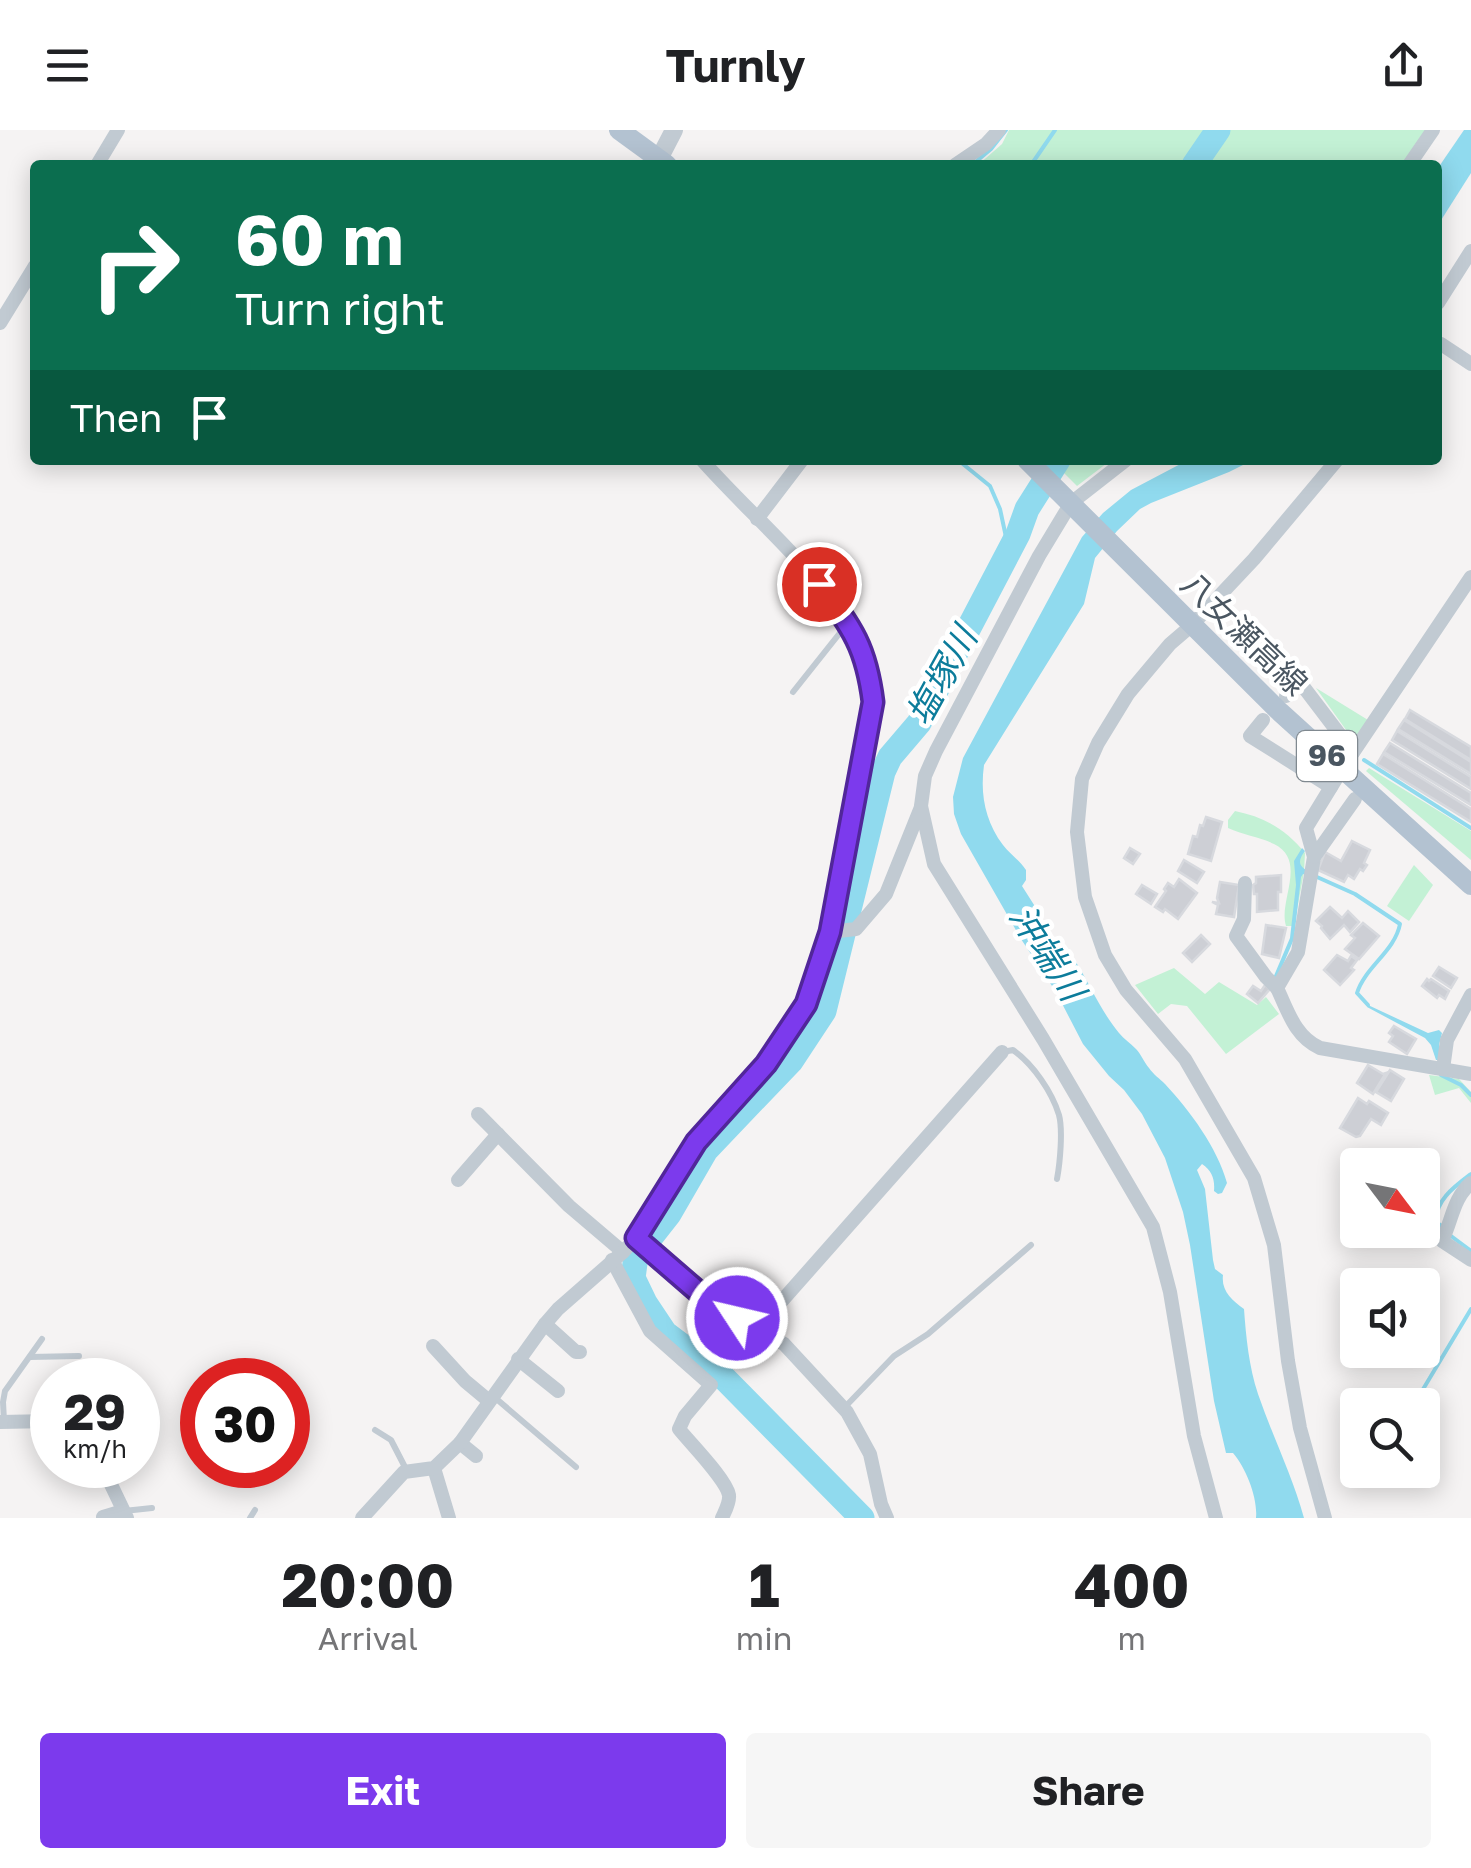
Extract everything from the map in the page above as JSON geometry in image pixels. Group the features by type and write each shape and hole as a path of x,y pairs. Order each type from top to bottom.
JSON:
{"main road":[{"path":"619,130 657,160"},
{"name":"八女瀬高線","path":"1032,465 1190,624 1342,769 1471,884"}],"street":[{"path":"99,160 118,130"},
{"path":"662,160 674,130"},
{"path":"962,160 998,130"},
{"path":"1413,160 1433,130"},
{"path":"1442,297 1471,251"},
{"path":"0,323 30,274"},
{"path":"1442,345 1471,364"},
{"path":"362,1518 404,1472 434,1468 460,1443 545,1324 636,1238 696,1142 766,1064 806,1004 830,932 873,702 869,671 848,623 819,584 707,465"},
{"path":"757,518 798,465"},
{"path":"830,932 856,930 886,894 921,806 925,776 936,751 1068,500 1119,465"},
{"path":"1325,1518 1300,1428 1274,1244 1254,1178 1185,1060 1126,990 1105,955 1085,897 1077,832 1082,779 1098,743 1128,694 1170,644 1254,559 1333,465"},
{"path":"1278,988 1298,952 1314,857 1306,828 1471,577"},
{"path":"1286,696 1300,681 1342,769"},
{"path":"1263,720 1250,736 1342,769"},
{"path":"1314,857 1355,799"},
{"path":"921,806 934,864 1153,1227 1170,1292 1194,1436 1216,1518"},
{"path":"1245,884 1244,919 1236,936 1278,988 1296,1030 1309,1043 1471,1074"},
{"path":"1443,1069 1447,1040 1471,995"},
{"path":"758,1329 1002,1052"},
{"path":"478,1114 617,1256 650,1330 711,1385 679,1429 722,1480 729,1495 722,1518"},
{"path":"458,1180 498,1134"},
{"path":"1471,1183 1455,1203 1442,1241 1471,1260"},
{"path":"636,1238 717,1308 784,1344 844,1408 870,1454 880,1504 887,1518"},
{"path":"545,1324 580,1352"},
{"path":"433,1346 491,1404"},
{"path":"518,1359 558,1392"},
{"path":"2,1422 30,1421"},
{"path":"460,1443 476,1456"},
{"path":"434,1468 450,1518"},
{"path":"103,1517 125,1514 113,1488"}],"lane":[{"path":"793,692 848,623"},
{"path":"1002,1052 1013,1050 1026,1059 1060,1118 1056,1179"},
{"path":"844,1408 894,1356 928,1334 1031,1245"},
{"path":"2,1422 6,1391 42,1339"},
{"path":"29,1357 79,1356"},
{"path":"491,1404 576,1467"},
{"path":"375,1430 390,1440 407,1472"},
{"path":"125,1514 152,1508"},
{"path":"250,1518 255,1510"}],"green space":[{"path":"1009,130 1427,130 1407,160 984,160 1002,144"},
{"path":"1056,465 1104,465 1077,486"},
{"path":"1316,688 1368,720 1354,741"},
{"path":"1369,768 1471,831 1471,860 1366,771"},
{"path":"1235,811 1274,825 1305,853 1294,926 1286,926 1285,916 1289,860 1274,844 1228,828 1228,820"},
{"path":"1414,865 1433,885 1409,921 1387,906"},
{"path":"1174,968 1205,994 1219,982 1257,1005 1266,997 1279,1014 1226,1054 1187,1006 1171,1004 1158,1014 1135,985"},
{"path":"1429,1075 1459,1079 1471,1092 1471,1103 1459,1088 1435,1095"}],"water":[{"path":"1464,130 1471,130 1471,173 1442,219 1442,162"},
{"name":"沖端川","path":"1178,465 1243,465 1140,509 1095,558 1084,604 984,765 984,797 997,836 1026,870 1022,886 1036,908 1035,919 1041,934 1074,959 1112,1024 1184,1106 1217,1156 1227,1183 1222,1193 1214,1191 1212,1176 1202,1164 1197,1170 1205,1189 1215,1269 1223,1275 1228,1295 1244,1309 1255,1384 1304,1518 1256,1518 1247,1475 1233,1453 1226,1453 1190,1245 1165,1158 1142,1114 1083,1044 961,834 954,814 953,797 963,758 1082,537 1131,490"},
{"path":"1302,848 1302,866 1316,875 1301,877 1294,939 1277,979 1273,978 1290,938 1296,885 1294,861"},
{"path":"1368,1005 1428,1033 1439,1030 1443,1060 1436,1060 1425,1038"}],"building":[{"path":"1410,710 1471,747 1471,760 1405,719"},
{"path":"1404,720 1471,762 1471,774 1398,729"},
{"path":"1397,731 1471,777 1471,789 1392,740"},
{"path":"1390,743 1471,793 1471,805 1384,752"},
{"path":"1383,754 1471,809 1471,822 1377,764"},
{"path":"1206,817 1222,822 1211,861 1188,854 1193,836 1197,837"},
{"path":"1352,841 1370,850 1364,863 1367,865 1354,879 1348,875 1344,882 1318,870 1325,852 1341,861"},
{"path":"1130,848 1140,854 1133,864 1124,858"},
{"path":"1184,860 1204,872 1197,883 1178,871"},
{"path":"1281,875 1278,910 1257,912 1253,885 1256,877"},
{"path":"1179,879 1197,893 1178,919 1155,907 1168,883 1174,887"},
{"path":"1220,882 1239,885 1234,917 1216,914 1218,905 1212,902 1219,903"},
{"path":"1142,885 1157,894 1151,904 1136,894"},
{"path":"1330,907 1342,918 1348,911 1359,922 1350,932 1344,925 1330,939 1316,921"},
{"path":"1363,923 1379,936 1359,959 1345,949 1355,938 1351,935"},
{"path":"1266,925 1286,928 1279,958 1262,954"},
{"path":"1201,935 1210,944 1192,962 1183,953"},
{"path":"1337,955 1348,961 1351,956 1357,960 1351,968 1354,970 1340,985 1324,970"},
{"path":"1439,967 1457,978 1451,988 1433,976"},
{"path":"1427,979 1449,991 1445,999 1439,995 1437,998 1422,986"},
{"path":"1265,985 1270,989 1258,1003 1247,994 1253,986 1261,991"},
{"path":"1394,1026 1416,1039 1407,1054 1389,1042"},
{"path":"1368,1065 1386,1073 1373,1094 1357,1083"},
{"path":"1390,1070 1404,1079 1391,1101 1376,1092"},
{"path":"1358,1098 1388,1113 1381,1125 1371,1119 1356,1137 1340,1128"}],"waterway":[{"path":"978,160 1006,130"},
{"path":"1034,160 1055,130"},
{"name":"塩塚川","path":"1197,160 1218,130"},
{"path":"964,465 990,486 1000,509 1009,551"},
{"name":"塩塚川","path":"862,1518 722,1376 665,1333 633,1278 636,1256 669,1214 706,1150 791,1061 824,1011 883,772 890,757 919,723 1018,534 1027,509 1055,465"},
{"path":"1364,760 1471,828"},
{"path":"1317,877 1355,894 1400,924 1392,943 1357,993 1368,1005"},
{"path":"1441,1075 1471,1095"},
{"path":"1445,1228 1437,1223 1438,1208 1446,1195 1471,1174"},
{"path":"1451,1236 1471,1251"},
{"path":"1424,1388 1471,1309"}],"route":[{"path":"737,1318 717,1308 636,1238 696,1142 766,1064 806,1004 830,932 873,702 860,644 819,584"}]}
